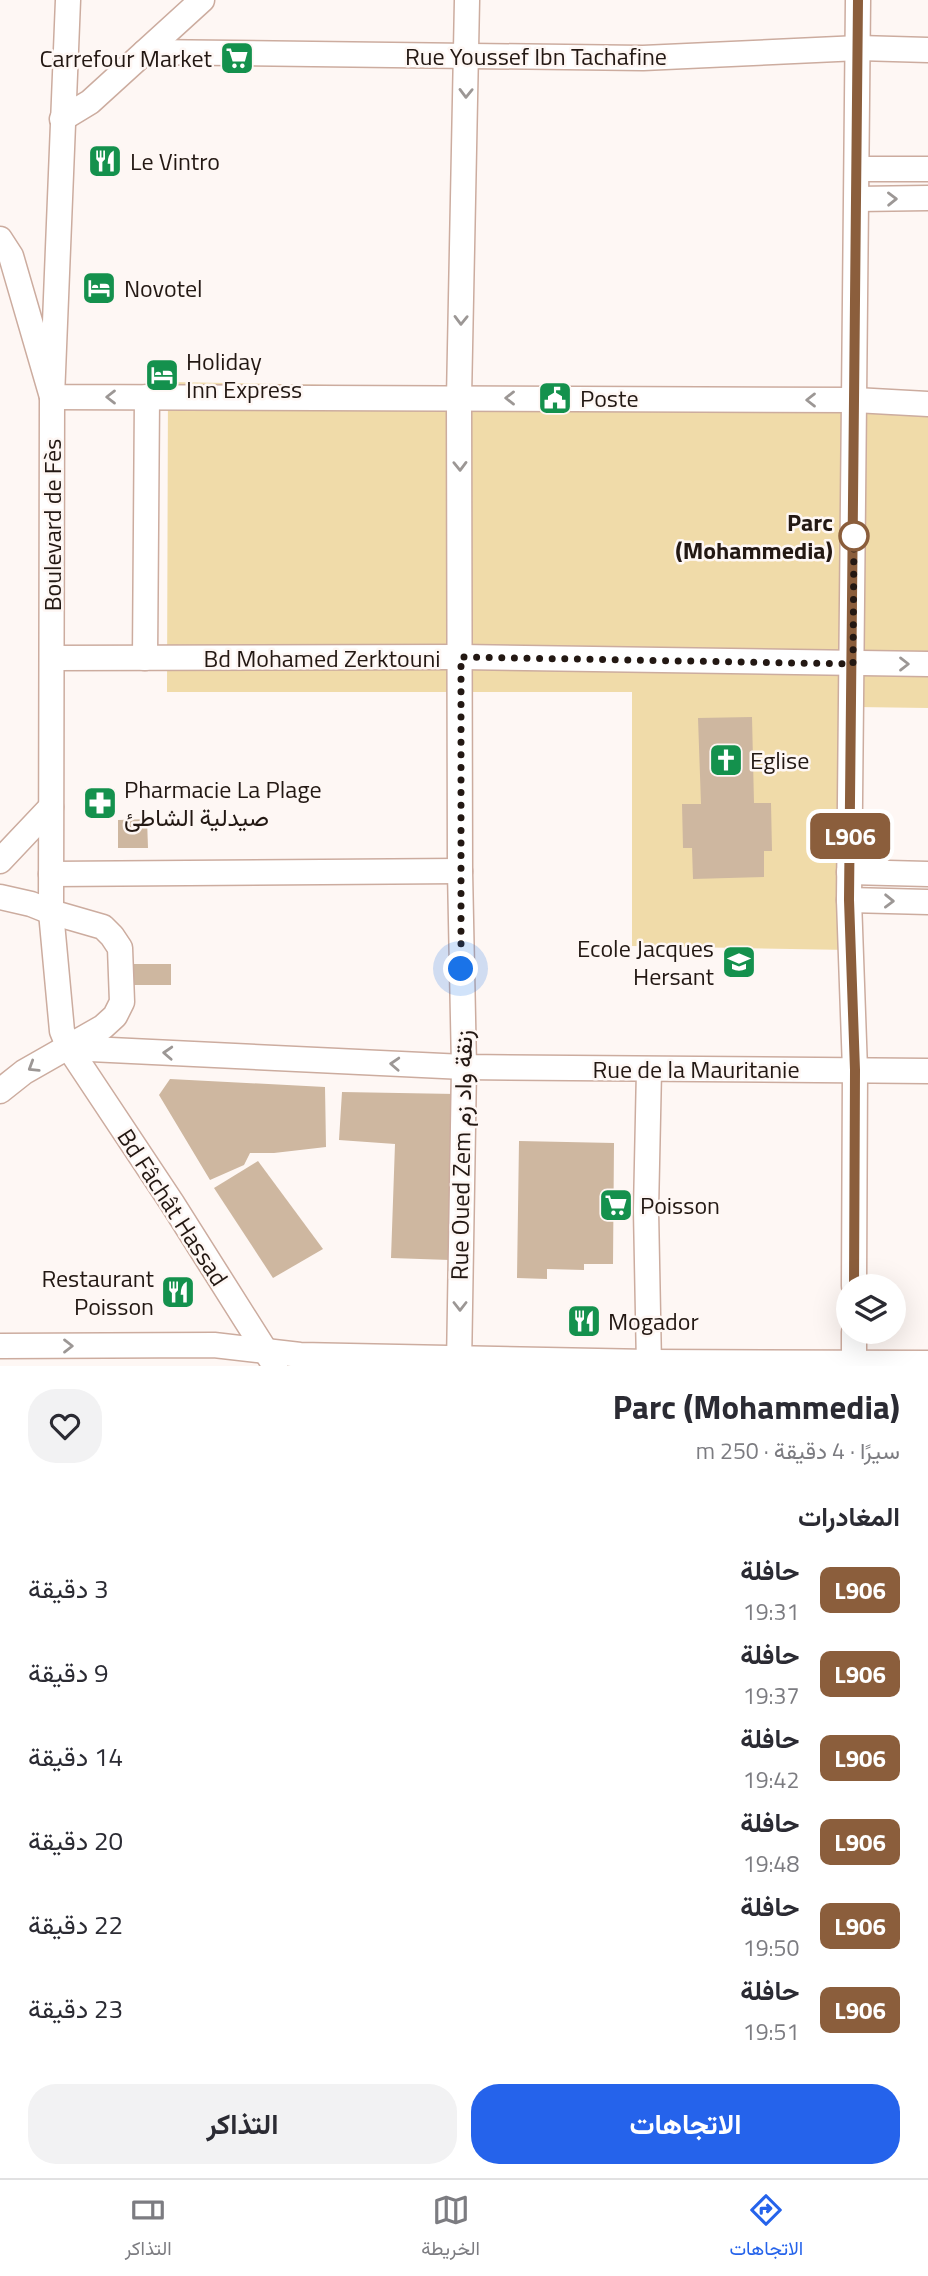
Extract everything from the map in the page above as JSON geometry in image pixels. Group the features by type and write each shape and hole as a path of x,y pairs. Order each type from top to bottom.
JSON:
{"street":[{"name":"Boulevard de Fès","path":"68,0 52,397 51,912 61,1018 69,1048"},
{"path":"62,119 90,102 202,0"},
{"name":"Rue Oued Zem زنقة واد زم","path":"459,1362 464,1067 460,871 459,398 467,0"},
{"path":"854,1274 855,1070 849,872 858,0"},
{"name":"Rue Youssef Ibn Tachafine","path":"145,52 643,58 859,48 928,50"},
{"path":"858,169 928,169"},
{"path":"857,199 928,198"},
{"path":"0,239 11,256 52,397 855,400 928,404"},
{"path":"145,658 147,397"},
{"name":"Bd Mohamed Zerktouni","path":"52,658 461,657 928,664"},
{"path":"0,862 51,807"},
{"path":"51,874 460,871"},
{"path":"849,872 928,874"},
{"path":"0,897 103,927 120,948 122,1002 115,1016 103,1027 24,1072 0,1091"},
{"path":"849,900 928,902"},
{"name":"Rue de la Mauritanie","path":"69,1048 464,1067 928,1071"},
{"name":"Bd Fâchât Hassad","path":"69,1048 271,1359"},
{"path":"649,1070 646,1210 649,1364"},
{"path":"854,1344 854,1364"},
{"path":"0,1346 214,1345 271,1359 300,1356 459,1362 928,1363"}],"shaded area":[{"path":"168,382 928,396 928,708 857,707 850,950 632,946 632,692 167,692"}],"building":[{"name":"Eglise","path":"752,717 754,803 771,803 772,851 764,851 764,877 693,879 692,848 683,848 682,804 701,804 698,718"},
{"path":"147,819 148,848 118,848 118,820"},
{"path":"134,964 171,964 171,985 134,985"},
{"path":"170,1079 325,1087 326,1147 250,1153 244,1165 210,1180 159,1095"},
{"path":"342,1092 456,1094 450,1260 391,1258 395,1144 339,1140"},
{"path":"519,1141 614,1143 613,1264 584,1264 584,1270 547,1269 547,1279 517,1278"},
{"path":"258,1161 323,1249 273,1278 214,1188"}],"bus line":[{"name":"L906","path":"854,1274 855,1070 849,900 858,0"}],"place":[{"name":"Carrefour Market","path":"237,58"},
{"name":"Le Vintro","path":"105,161"},
{"name":"Novotel","path":"99,288"},
{"name":"Holiday Inn Express","path":"162,375"},
{"name":"Poste","path":"555,398"},
{"name":"Parc (Mohammedia)","path":"854,536"},
{"name":"Eglise","path":"726,760"},
{"name":"Pharmacie La Plage صيدلية الشاطئ","path":"100,803"},
{"name":"Ecole Jacques Hersant","path":"739,962"},
{"name":"Poisson","path":"616,1205"},
{"name":"Restaurant Poisson","path":"178,1292"},
{"name":"Mogador","path":"584,1321"}],"route":[{"path":"461,969 461,657 853,664 854,532 854,536"}]}
